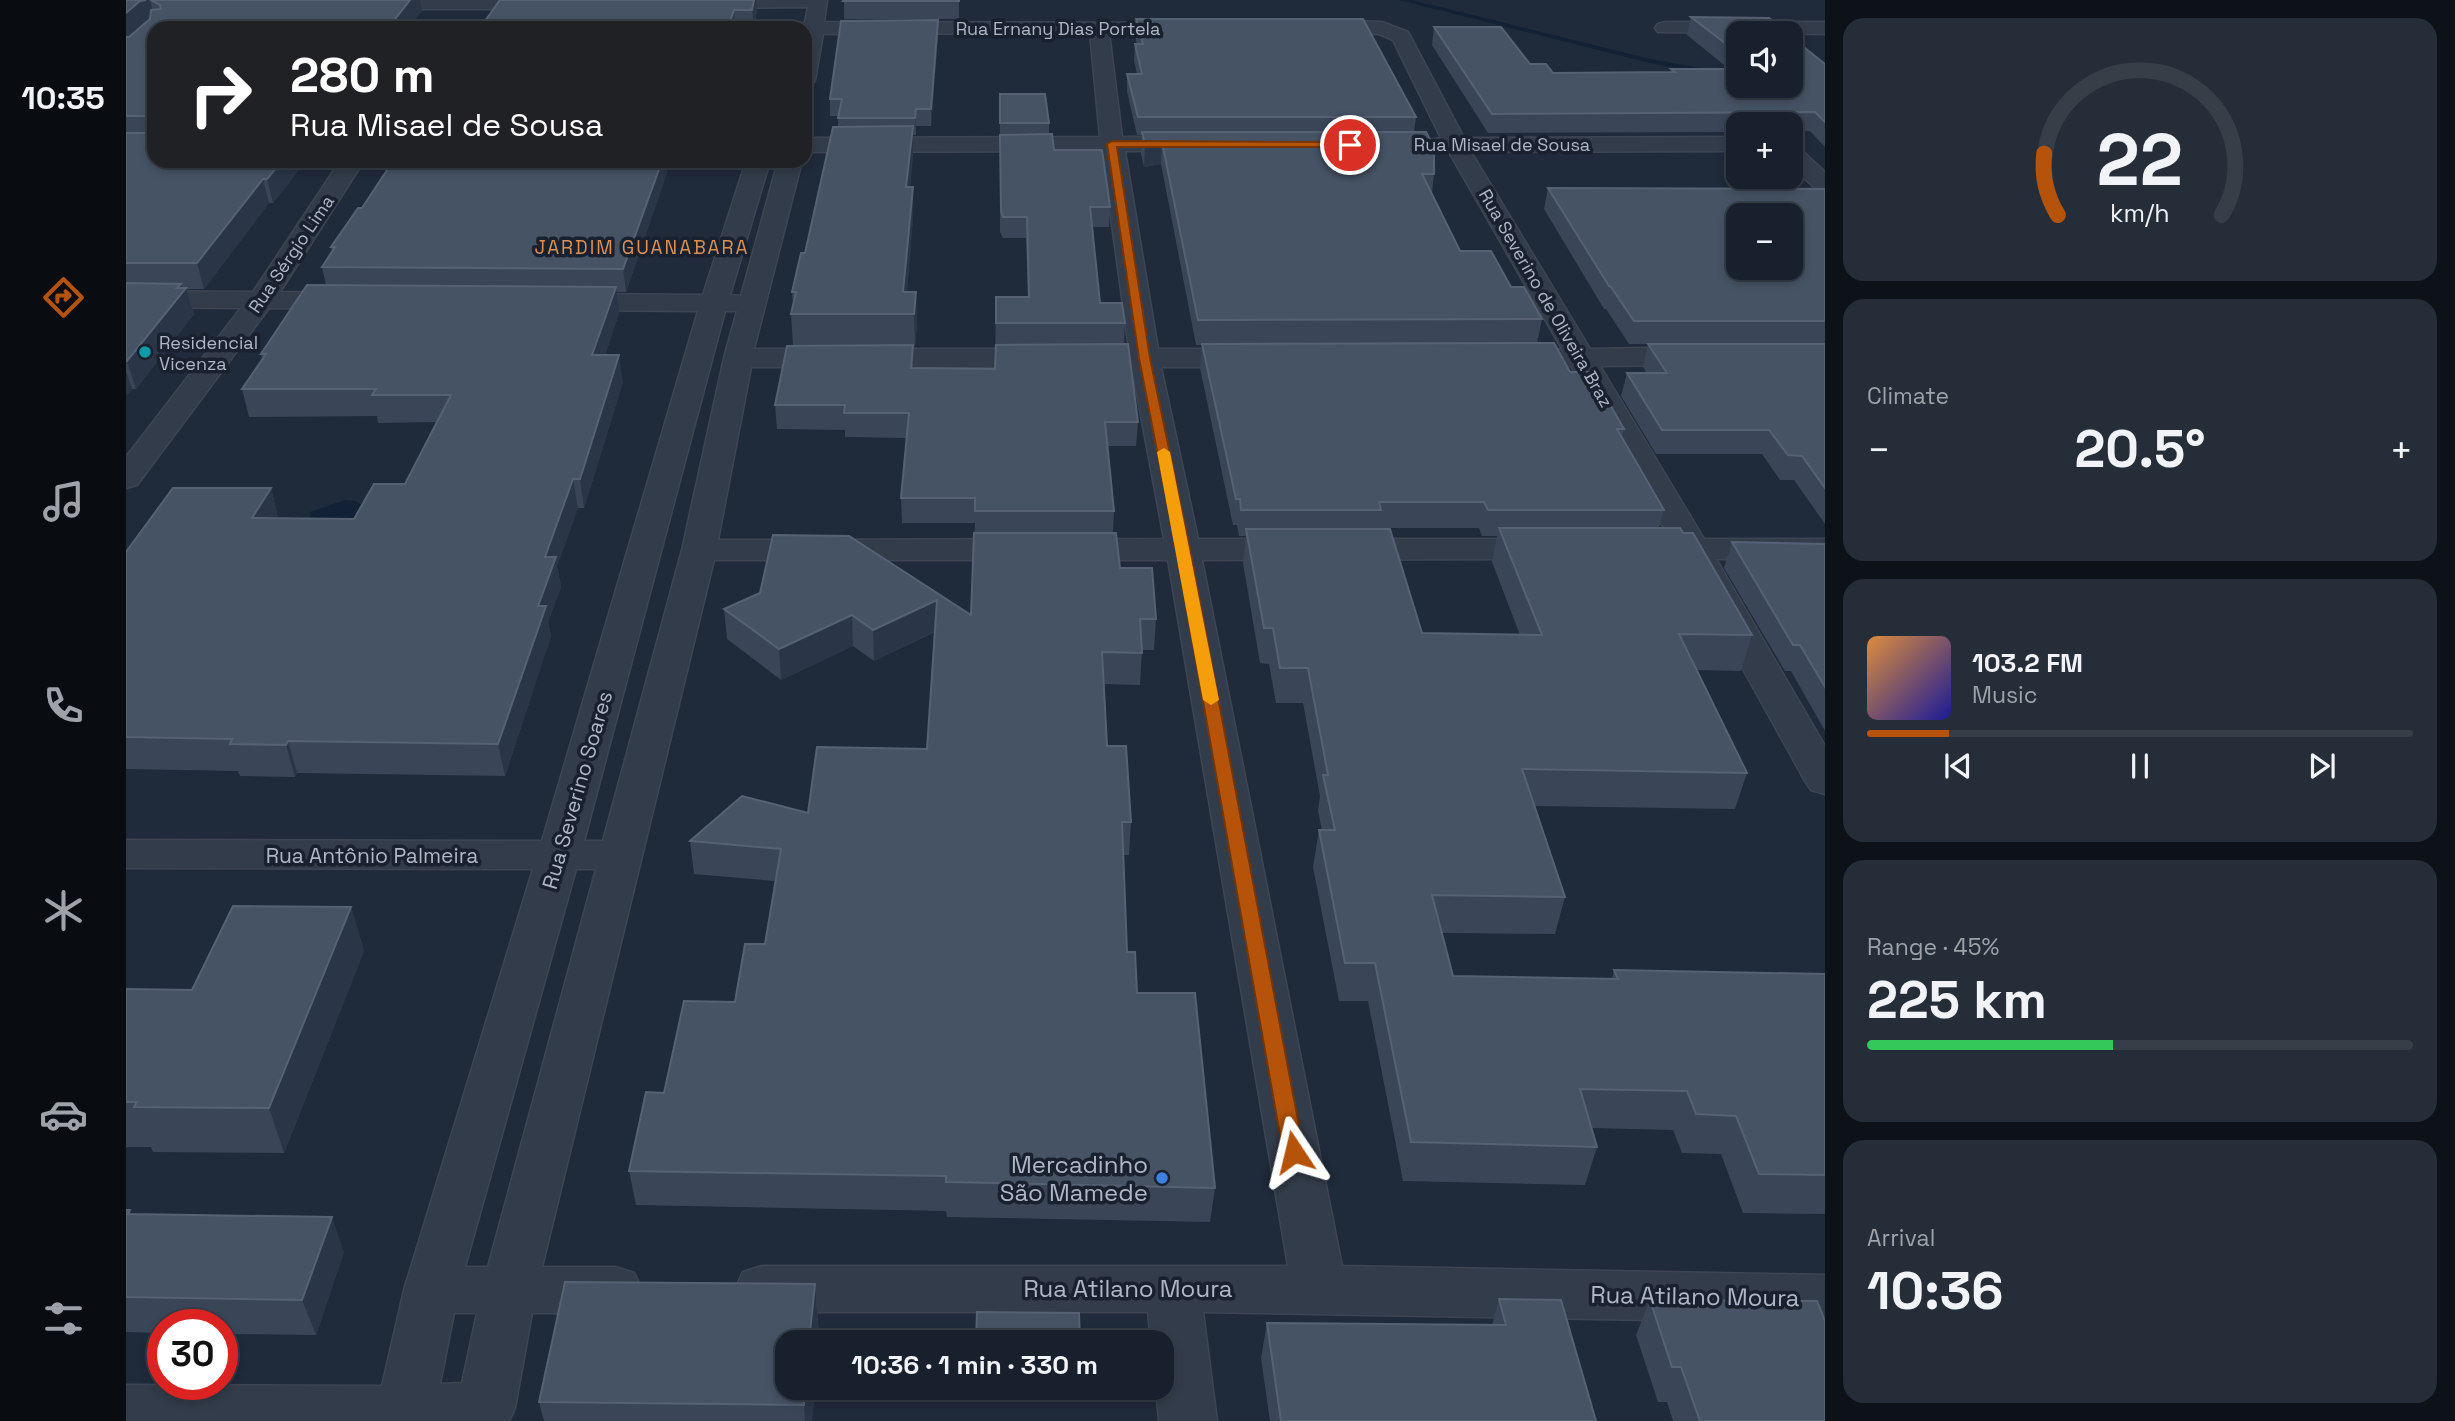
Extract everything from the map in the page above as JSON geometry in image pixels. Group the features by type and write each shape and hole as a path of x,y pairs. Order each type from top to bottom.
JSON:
{"street":[{"path":"788,21 792,1"},
{"path":"682,2 818,1 811,21"},
{"path":"464,20 478,2"},
{"path":"351,4 573,3"},
{"name":"Rua Severino de Oliveira Braz","path":"1300,26 1353,26 1382,29 1401,36 1456,145 1693,549 1825,781"},
{"name":"Rua Ernany Dias Portela","path":"812,28 1206,27"},
{"path":"1665,28 1825,28"},
{"path":"1099,29 1112,144 1144,358 1183,549 1319,1289"},
{"path":"812,145 1222,144"},
{"name":"Rua Misael de Sousa","path":"1415,145 1726,144"},
{"path":"1803,144 1813,144"},
{"path":"1803,164 1825,185"},
{"name":"Rua Sérgio Lima","path":"126,478 261,301 347,168"},
{"name":"Rua Severino Soares","path":"483,1414 509,1290 699,550 738,358 732,303 757,168"},
{"name":"Rua Severino Soares","path":"405,1417 431,1290 559,855 732,303 787,168"},
{"path":"126,299 371,301"},
{"path":"535,302 732,303"},
{"path":"1527,358 1730,356"},
{"path":"738,358 1281,358"},
{"path":"699,550 1583,549"},
{"path":"1638,549 1825,549"},
{"name":"Rua Antônio Palmeira","path":"126,854 619,855"},
{"path":"1173,1288 1188,1421"},
{"name":"Rua Atilano Moura","path":"716,1290 1319,1289 1825,1299"},
{"path":"431,1290 661,1290"},
{"path":"126,1411 405,1417 483,1414"}],"water":[{"path":"345,500 356,501 363,506 353,520 309,521 310,512"}],"building":[{"path":"126,0 146,0 140,1 126,13"},
{"path":"151,0 410,0 394,21 148,21 151,10 161,9 160,5"},
{"path":"500,0 754,0 752,10 734,10 730,21 485,21"},
{"path":"959,0 959,1 843,1"},
{"path":"1691,17 1769,18 1773,21 1726,21 1726,44"},
{"path":"1136,19 1363,19 1416,117 1138,117 1127,74 1142,74 1135,44 1143,44"},
{"path":"938,20 931,109 916,109 915,118 838,118 842,99 830,99 841,21"},
{"path":"147,22 147,116 126,116 126,37"},
{"path":"1434,27 1501,27 1530,64 1546,64 1553,73 1726,69 1726,98 1803,98 1803,46 1825,64 1825,122 1815,112 1492,114"},
{"path":"1000,94 1045,94 1049,123 1000,123"},
{"path":"913,126 906,187 913,187 903,292 916,292 914,314 791,314 796,292 792,292 801,253 805,253 833,127"},
{"path":"1142,132 1426,132 1434,147 1434,174 1422,174 1460,251 1491,251 1511,287 1524,287 1542,319 1198,320 1162,142 1145,145"},
{"path":"126,133 147,133 147,168 276,168 267,179 263,179 197,263 126,263"},
{"path":"1052,134 1054,150 1102,150 1110,207 1090,207 1100,303 1122,303 1125,323 996,323 996,297 1029,297 1027,217 1003,217 1001,211 1000,135"},
{"path":"388,168 659,168 623,269 322,267 335,247 331,247 358,208 362,208"},
{"path":"1548,188 1825,189 1825,321 1634,321"},
{"path":"126,283 181,284 177,288 186,288 127,361 126,361"},
{"path":"307,285 616,287 592,355 619,355 580,479 573,479 545,557 556,557 538,606 546,606 498,744 288,741 286,745 230,744 232,739 126,737 126,552 173,488 271,488 252,518 354,519 374,484 405,484 451,395 372,395 376,389 242,389 266,354 261,354"},
{"path":"1554,343 1570,372 1591,372 1624,429 1617,429 1664,510 1488,510 1484,502 1379,502 1381,510 1241,510 1240,499 1236,499 1202,344"},
{"path":"1128,344 1138,422 1105,422 1114,511 975,511 975,498 901,498 909,413 844,413 845,405 775,405 787,346 913,345 911,368 995,369 996,345"},
{"path":"1648,344 1825,344 1825,488 1802,456 1788,455 1769,430 1662,430 1627,373 1667,373"},
{"path":"1499,528 1680,528 1683,533 1693,533 1752,635 1679,634 1747,773 1522,769 1565,897 1432,895 1453,976 1618,979 1614,970 1825,974 1825,1175 1759,1174 1736,1116 1696,1114 1687,1091 1580,1089 1597,1147 1411,1142 1375,963 1345,963 1319,830 1335,830 1323,775 1328,775 1308,668 1280,668 1273,628 1264,628 1246,529 1390,529 1422,633 1542,635"},
{"path":"974,533 1116,533 1120,568 1152,568 1156,619 1140,619 1142,653 1102,652 1107,746 1126,746 1131,822 1122,822 1127,952 1135,952 1137,993 1195,993 1215,1188 946,1182 946,1176 629,1171 646,1092 664,1093 684,1001 735,1002 745,944 765,944 781,849 690,841 742,796 808,813 817,747 927,749 937,600 873,630 852,615 779,649 724,609 760,593 773,535 849,536 971,615"},
{"path":"1732,542 1825,544 1825,687 1800,645 1793,645"},
{"path":"233,906 351,907 269,1108 134,1107 137,1102 126,1102 126,989 192,990"},
{"path":"126,1210 130,1210 128,1214 332,1217 302,1300 126,1297"},
{"path":"565,1282 815,1284 810,1330 775,1330 775,1400 804,1400 804,1405 539,1402"},
{"path":"1499,1299 1561,1300 1596,1421 1281,1421 1267,1323 1506,1325"},
{"path":"1650,1300 1817,1301 1825,1321 1825,1421 1700,1421 1681,1367 1672,1367"},
{"path":"977,1312 1079,1313 1080,1330 976,1330"}],"waterway":[{"path":"1403,0 1650,61 1726,76"}],"slow traffic":[{"path":"1164,452 1211,700"}],"place":[{"name":"Residencial Vicenza","path":"145,352"},
{"name":"Mercadinho São Mamede","path":"1162,1178"}],"district":[{"name":"JARDIM GUANABARA","path":"642,247"}],"route":[{"path":"1294,1152 1183,549 1144,358 1112,144 1350,145"}]}
